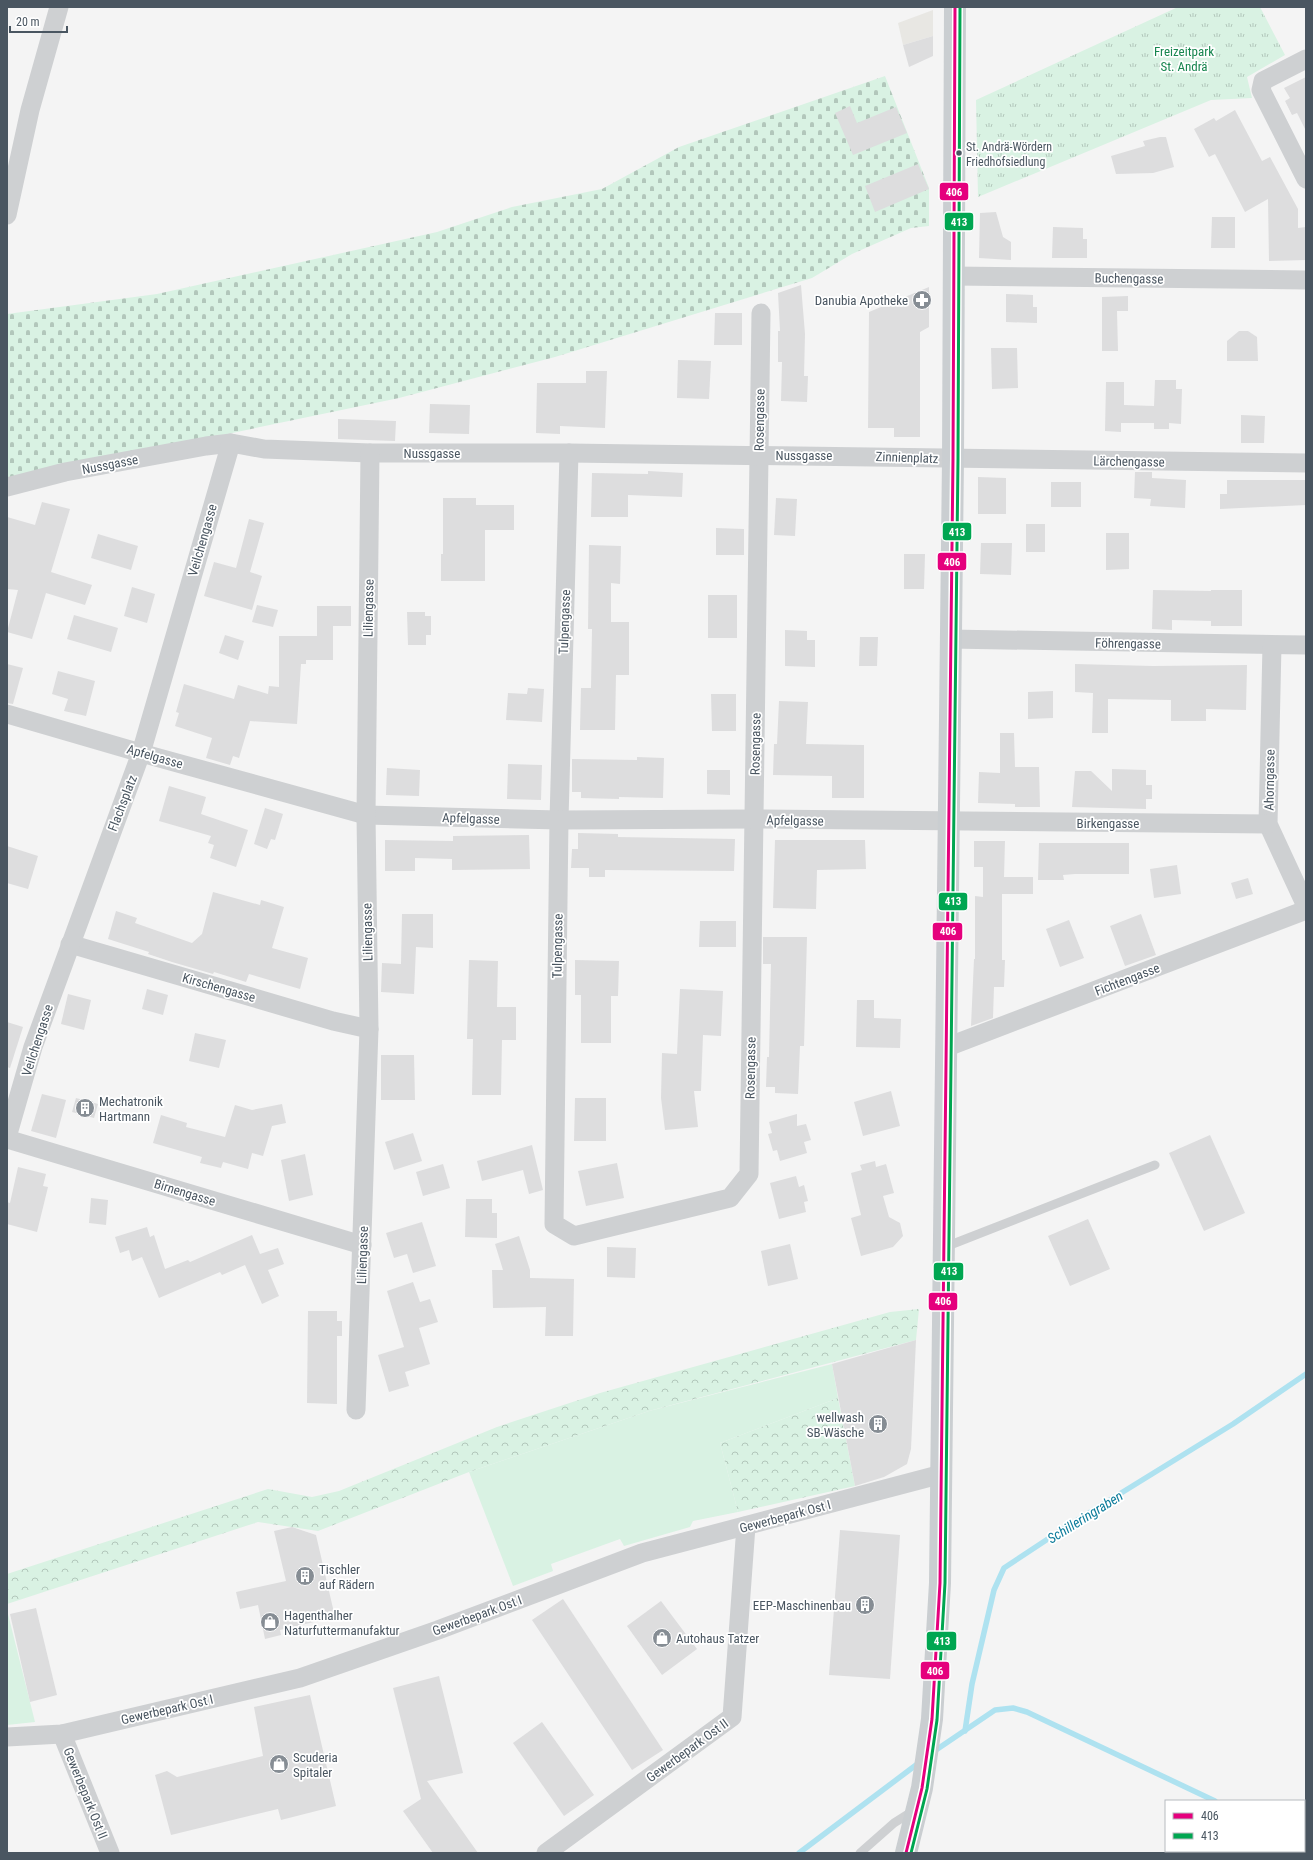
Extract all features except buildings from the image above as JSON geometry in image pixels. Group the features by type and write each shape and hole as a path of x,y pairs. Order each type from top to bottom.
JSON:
{"main road":[{"path":"906,1853 920,1798 932,1719 940,1584 953,459 952,276 955,7"}],"street":[{"path":"7,215 30,110 59,7"},
{"path":"1306,59 1263,81 1261,90 1306,179"},
{"name":"Buchengasse","path":"952,276 1306,280"},
{"name":"Rosengasse","path":"749,1174 761,313"},
{"name":"Nussgasse","path":"7,487 65,472 206,446 231,443 264,449 370,453 569,453 861,456"},
{"name":"Veilchengasse","path":"174,638 231,443"},
{"name":"Liliengasse","path":"356,1410 369,1029 366,815 370,453"},
{"name":"Tulpengasse","path":"569,453 559,820 554,1224 574,1236 730,1198 749,1174"},
{"name":"Zinnienplatz","path":"861,456 953,459"},
{"name":"Lärchengasse","path":"953,459 1306,462"},
{"name":"Flachsplatz","path":"70,944 141,753 174,638"},
{"name":"Föhrengasse","path":"950,639 1306,645"},
{"name":"Ahorngasse","path":"1272,645 1268,824 1306,906"},
{"name":"Apfelgasse","path":"7,714 141,753 366,815 559,820 754,819 948,822"},
{"name":"Birkengasse","path":"948,822 1268,824"},
{"name":"Fichtengasse","path":"947,1047 1306,910"},
{"name":"Veilchengasse","path":"7,1138 33,1047 70,944"},
{"name":"Kirschengasse","path":"70,944 333,1021 369,1029"},
{"name":"Birnengasse","path":"7,1138 362,1245"},
{"name":"Gewerbepark Ost I","path":"7,1737 62,1734 300,1678 438,1630 642,1554 942,1474"},
{"name":"Gewerbepark Ost II","path":"546,1853 732,1717 746,1526"},
{"name":"Gewerbepark Ost II","path":"62,1734 110,1853"}],"lane":[{"path":"945,1247 1155,1166"},
{"path":"860,1853 920,1798"}],"shaded area":[{"path":"933,10 933,36 903,45 898,23"}],"green space":[{"name":"Freizeitpark St. Andrä","path":"1178,7 1260,7 1285,55 1247,77 1252,98 1211,100 978,197 976,100"},
{"path":"885,76 929,188 929,226 911,228 852,254 812,278 555,357 399,398 7,480 7,314 157,294 437,232 512,207 602,189 679,147"},
{"path":"919,1309 916,1340 649,1411 469,1472 318,1531 258,1522 7,1604 7,1574 268,1489 312,1497 339,1491 497,1427 600,1393 890,1312"},
{"path":"832,1364 838,1398 720,1443 738,1512 693,1521 690,1527 624,1546 620,1539 551,1564 553,1571 513,1586 469,1472 649,1411"},
{"path":"838,1398 855,1486 738,1512 720,1443"},
{"path":"7,1610 35,1722 7,1725"}],"waterway":[{"name":"Schilleringraben","path":"965,1731 972,1684 994,1590 1004,1568 1066,1527 1233,1424 1306,1374"},
{"path":"933,1752 995,1710 1013,1708 1027,1712 1213,1800"},
{"path":"799,1853 920,1762"}],"transit line":[{"name":"406","path":"906,1853 922,1788 932,1719 940,1583 953,459 955,7"},
{"name":"413","path":"911,1853 927,1789 937,1720 945,1583 958,459 960,7"}],"place":[{"name":"St. Andrä-Wördern Friedhofsiedlung","path":"959,153"},
{"name":"Danubia Apotheke","path":"922,300"},
{"name":"Mechatronik Hartmann","path":"85,1108"},
{"name":"wellwash SB-Wäsche","path":"878,1424"},
{"name":"Tischler auf Rädern","path":"305,1576"},
{"name":"EEP-Maschinenbau","path":"865,1605"},
{"name":"Hagenthalher Naturfuttermanufaktur","path":"270,1622"},
{"name":"Autohaus Tatzer","path":"662,1638"},
{"name":"Scuderia Spitaler","path":"279,1764"}]}
